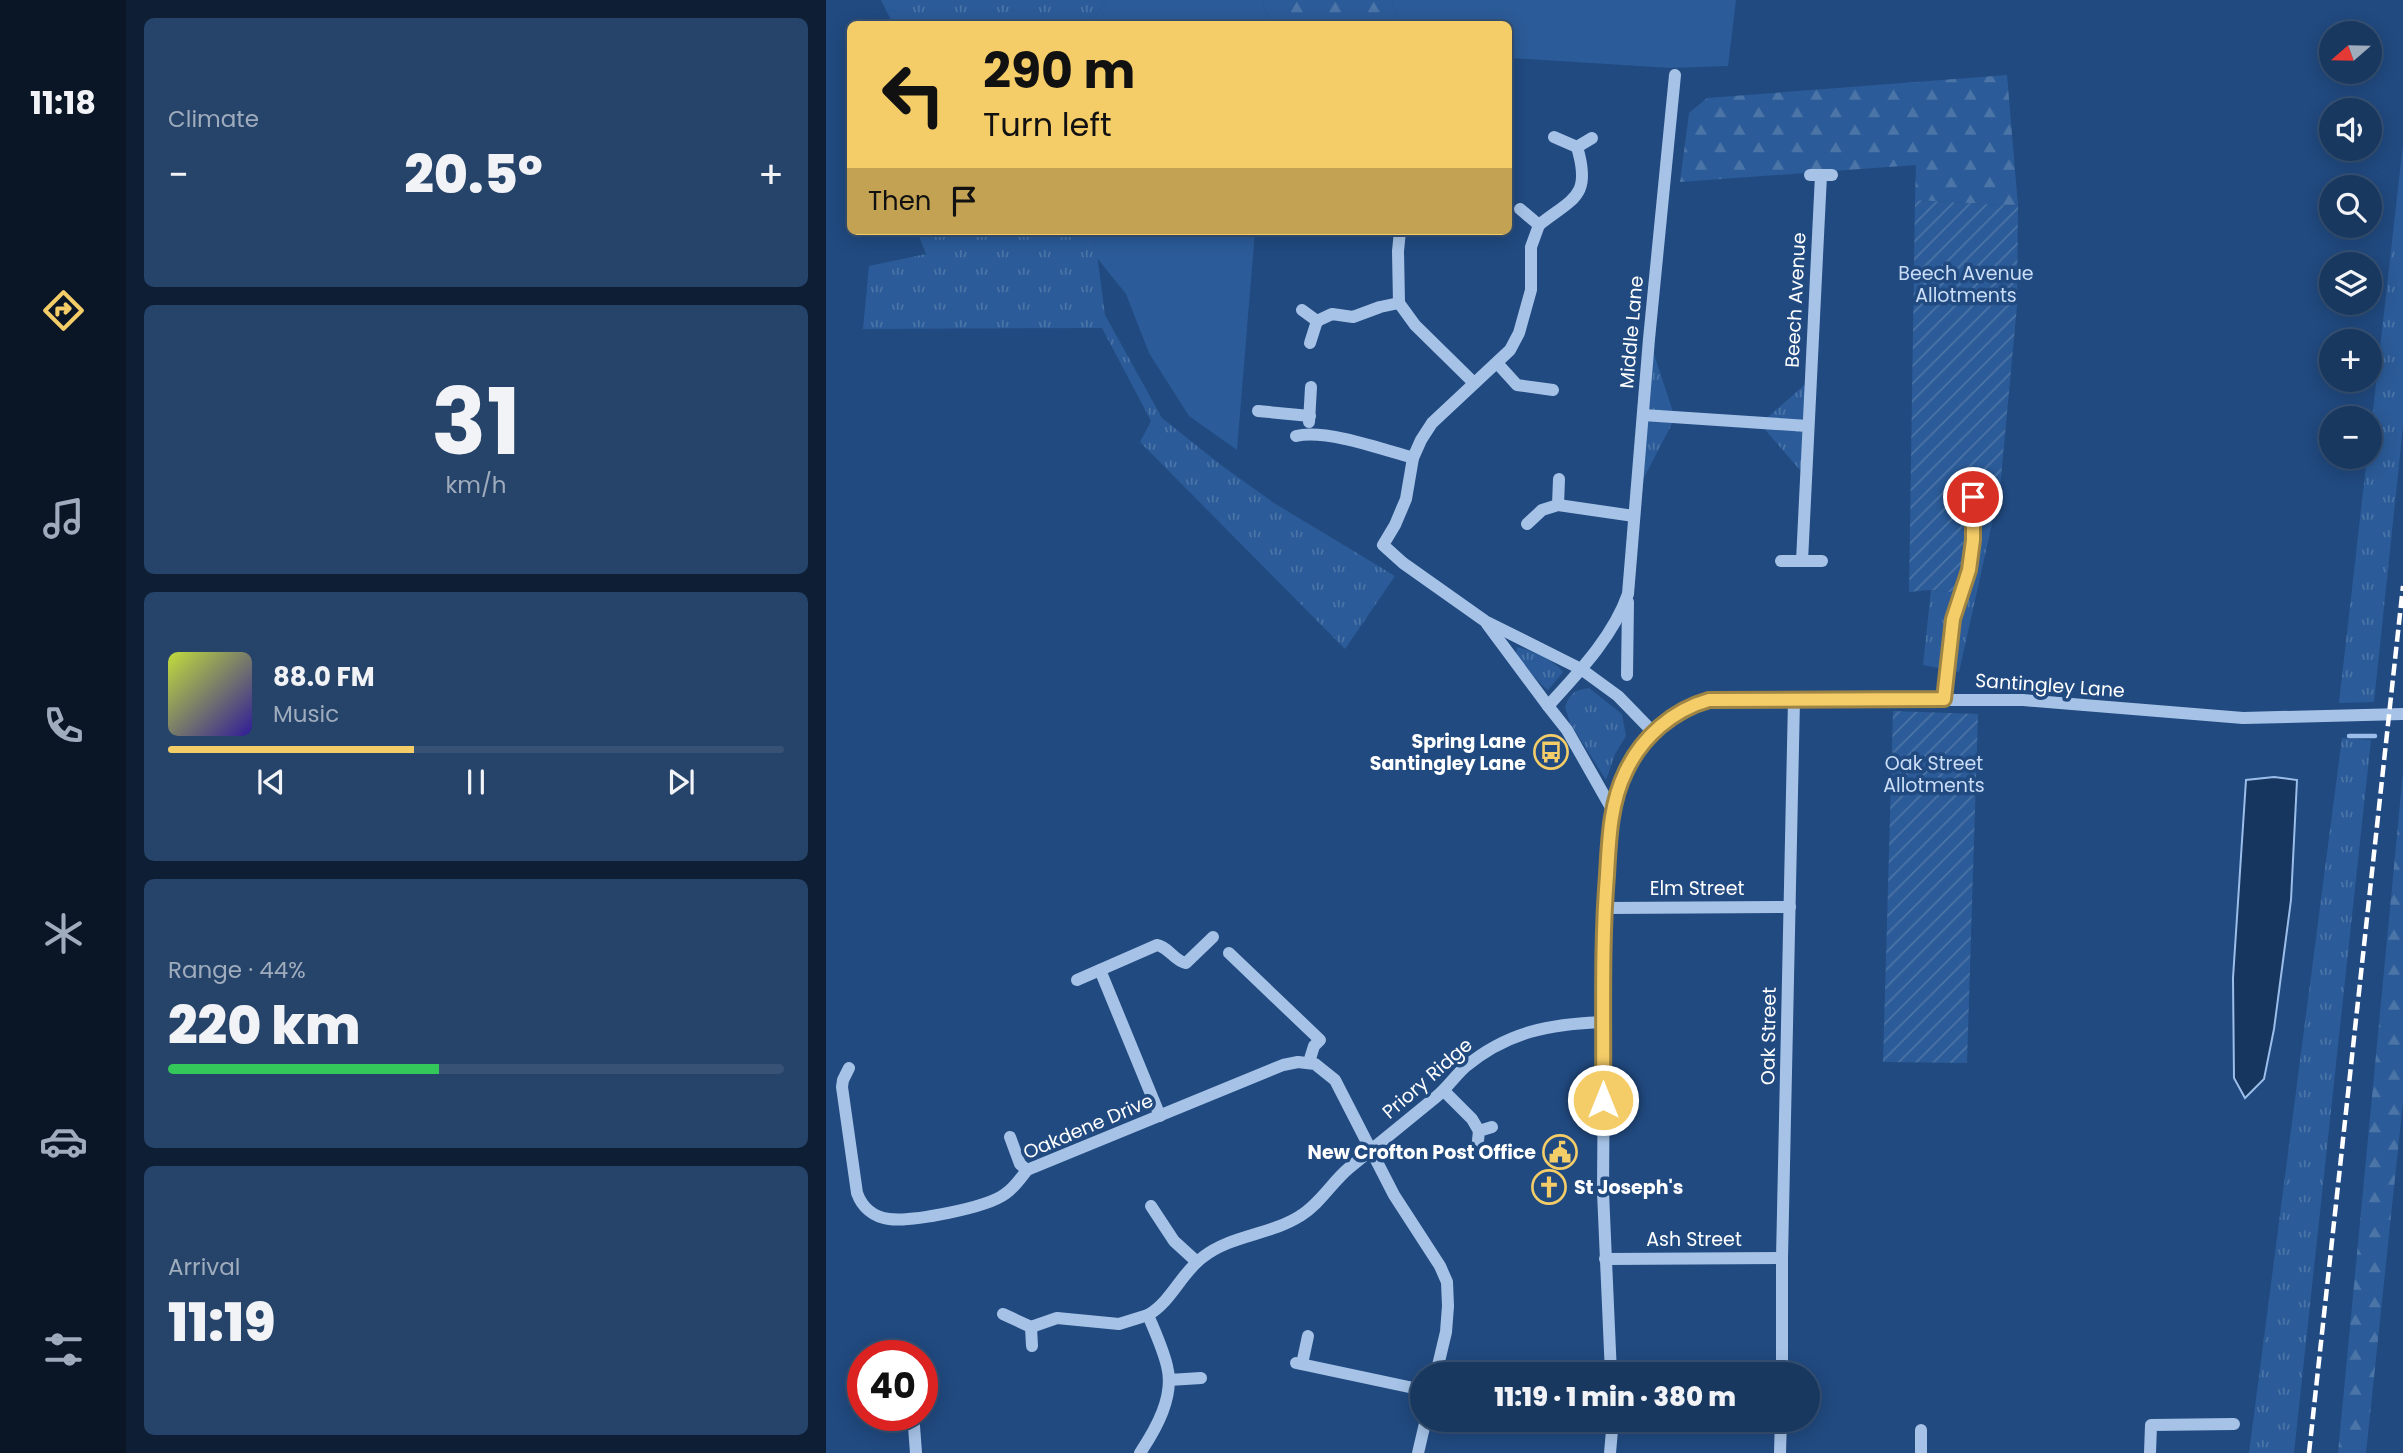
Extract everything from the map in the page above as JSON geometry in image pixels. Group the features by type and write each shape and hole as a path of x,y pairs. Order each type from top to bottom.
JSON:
{"street":[{"name":"Middle Lane","path":"1627,675 1628,594 1634,516 1675,75"},
{"path":"1554,137 1577,147"},
{"path":"1577,147 1592,138"},
{"path":"1577,147 1582,164 1583,183 1566,206 1539,225 1531,247 1531,290 1527,314 1510,350 1432,423 1413,458 1406,499 1383,545 1485,621 1581,669 1618,696 1653,732"},
{"name":"Beech Avenue","path":"1801,561 1821,175"},
{"path":"1520,209 1539,225"},
{"path":"1400,235 1399,303 1415,325 1474,383"},
{"path":"1310,343 1317,321 1332,314 1353,317 1399,303"},
{"path":"1302,310 1317,321"},
{"path":"1497,363 1517,385 1553,390"},
{"path":"1311,387 1310,416 1302,434 1368,444 1413,458"},
{"path":"1258,411 1310,416"},
{"path":"1643,415 1808,426"},
{"path":"1944,699 1953,619 1969,570 1973,540 1974,476"},
{"path":"1558,505 1559,480"},
{"path":"1527,524 1542,510 1558,505 1634,516"},
{"path":"1781,561 1822,561"},
{"name":"Middle Lane","path":"1548,706 1581,669 1610,630 1623,610 1628,594"},
{"path":"1485,621 1567,730 1614,811"},
{"name":"Santingley Lane","path":"1610,1362 1603,1192 1605,908 1610,833 1626,771 1653,732 1682,710 1709,700 2023,700 2243,718 2403,714"},
{"name":"Oak Street","path":"1782,1362 1794,700"},
{"name":"Elm Street","path":"1605,908 1790,906"},
{"path":"1077,980 1157,945 1165,947 1179,961 1186,963 1213,937"},
{"path":"1229,953 1320,1040 1314,1046 1309,1062 1335,1080 1394,1195 1432,1252 1447,1282 1446,1332 1439,1362"},
{"path":"1100,970 1160,1116"},
{"name":"Priory Ridge","path":"1149,1315 1164,1303 1196,1262 1228,1243 1280,1226 1300,1216 1349,1167 1444,1091 1464,1068 1487,1052 1514,1038 1561,1024 1604,1022"},
{"name":"Oakdene Drive","path":"849,1068 843,1080 844,1101 857,1193 868,1210 890,1219 969,1209 1005,1195 1027,1170 1283,1065 1309,1062"},
{"path":"1444,1091 1472,1119 1479,1131 1477,1150"},
{"path":"1479,1131 1492,1127"},
{"path":"1010,1137 1020,1164 1027,1170"},
{"path":"1151,1206 1161,1225 1196,1262"},
{"name":"Ash Street","path":"1605,1259 1782,1258"},
{"path":"1003,1314 1031,1326 1057,1318 1119,1324 1149,1315 1168,1368 1169,1380 1162,1413 1153,1434 1140,1453"},
{"path":"1031,1326 1031,1346"},
{"path":"1307,1336 1299,1364 1410,1387"},
{"path":"1169,1380 1201,1378"},
{"path":"2150,1453 2151,1425 2234,1424"},
{"path":"1921,1453 1922,1430"},
{"path":"914,1431 916,1453"},
{"path":"1418,1453 1423,1432"},
{"path":"1610,1453 1612,1432"},
{"path":"1780,1453 1781,1432"}],"green space":[{"path":"881,0 1108,0 1093,21 892,21"},
{"path":"1108,0 1262,0 1269,21 1093,21"},
{"path":"1262,0 1391,0 1397,16 1396,21 1269,21"},
{"path":"1391,0 1736,0 1728,66 1670,68 1512,58 1512,21 1396,21 1397,16"},
{"path":"2007,75 2018,206 1915,200 1916,165 1680,182 1689,113 1707,98"},
{"path":"2403,144 2403,427 2374,702 2339,703 2366,469 2382,469 2382,406 2373,406 2375,392 2382,392 2382,330"},
{"name":"Beech Avenue Allotments","path":"1915,200 2018,206 2017,306 2000,488 1959,593 1931,590 1909,592"},
{"path":"919,235 1095,235 1105,315 1162,418 1274,503 1395,576 1345,649 1140,442 1151,421 1102,328 863,329 869,266 926,254"},
{"path":"1094,235 1255,235 1237,450 1189,416 1149,353 1126,294 1097,258"},
{"path":"1649,339 1675,418 1637,491"},
{"path":"1810,380 1806,477 1760,424"},
{"path":"2000,488 1959,672 1923,665 1931,590 1959,593"},
{"path":"1517,647 1542,656 1563,672 1548,690 1516,655"},
{"path":"1589,688 1622,714 1626,736 1615,754 1606,780 1570,723 1565,707 1574,693"},
{"name":"Oak Street Allotments","path":"1893,711 1978,714 1967,1063 1883,1062"},
{"path":"2342,738 2371,740 2294,1453 2249,1453"},
{"path":"2403,772 2403,1102 2366,1453 2338,1453"}],"shaded area":[{"path":"2274,777 2297,780 2291,900 2274,1029 2264,1079 2245,1098 2234,1078 2233,978 2246,780"}],"waterway":[{"path":"2349,736 2375,736"}],"railway":[{"path":"2309,1453 2403,586"}],"place":[{"name":"Spring Lane Santingley Lane","path":"1551,752"},
{"name":"New Crofton Post Office","path":"1560,1152"},
{"name":"St Joseph's","path":"1549,1187"}],"route":[{"path":"1603,1100 1605,908 1610,833 1619,789 1636,753 1653,732 1668,720 1682,710 1709,700 1944,699 1953,619 1969,570 1973,540 1973,497"}]}
